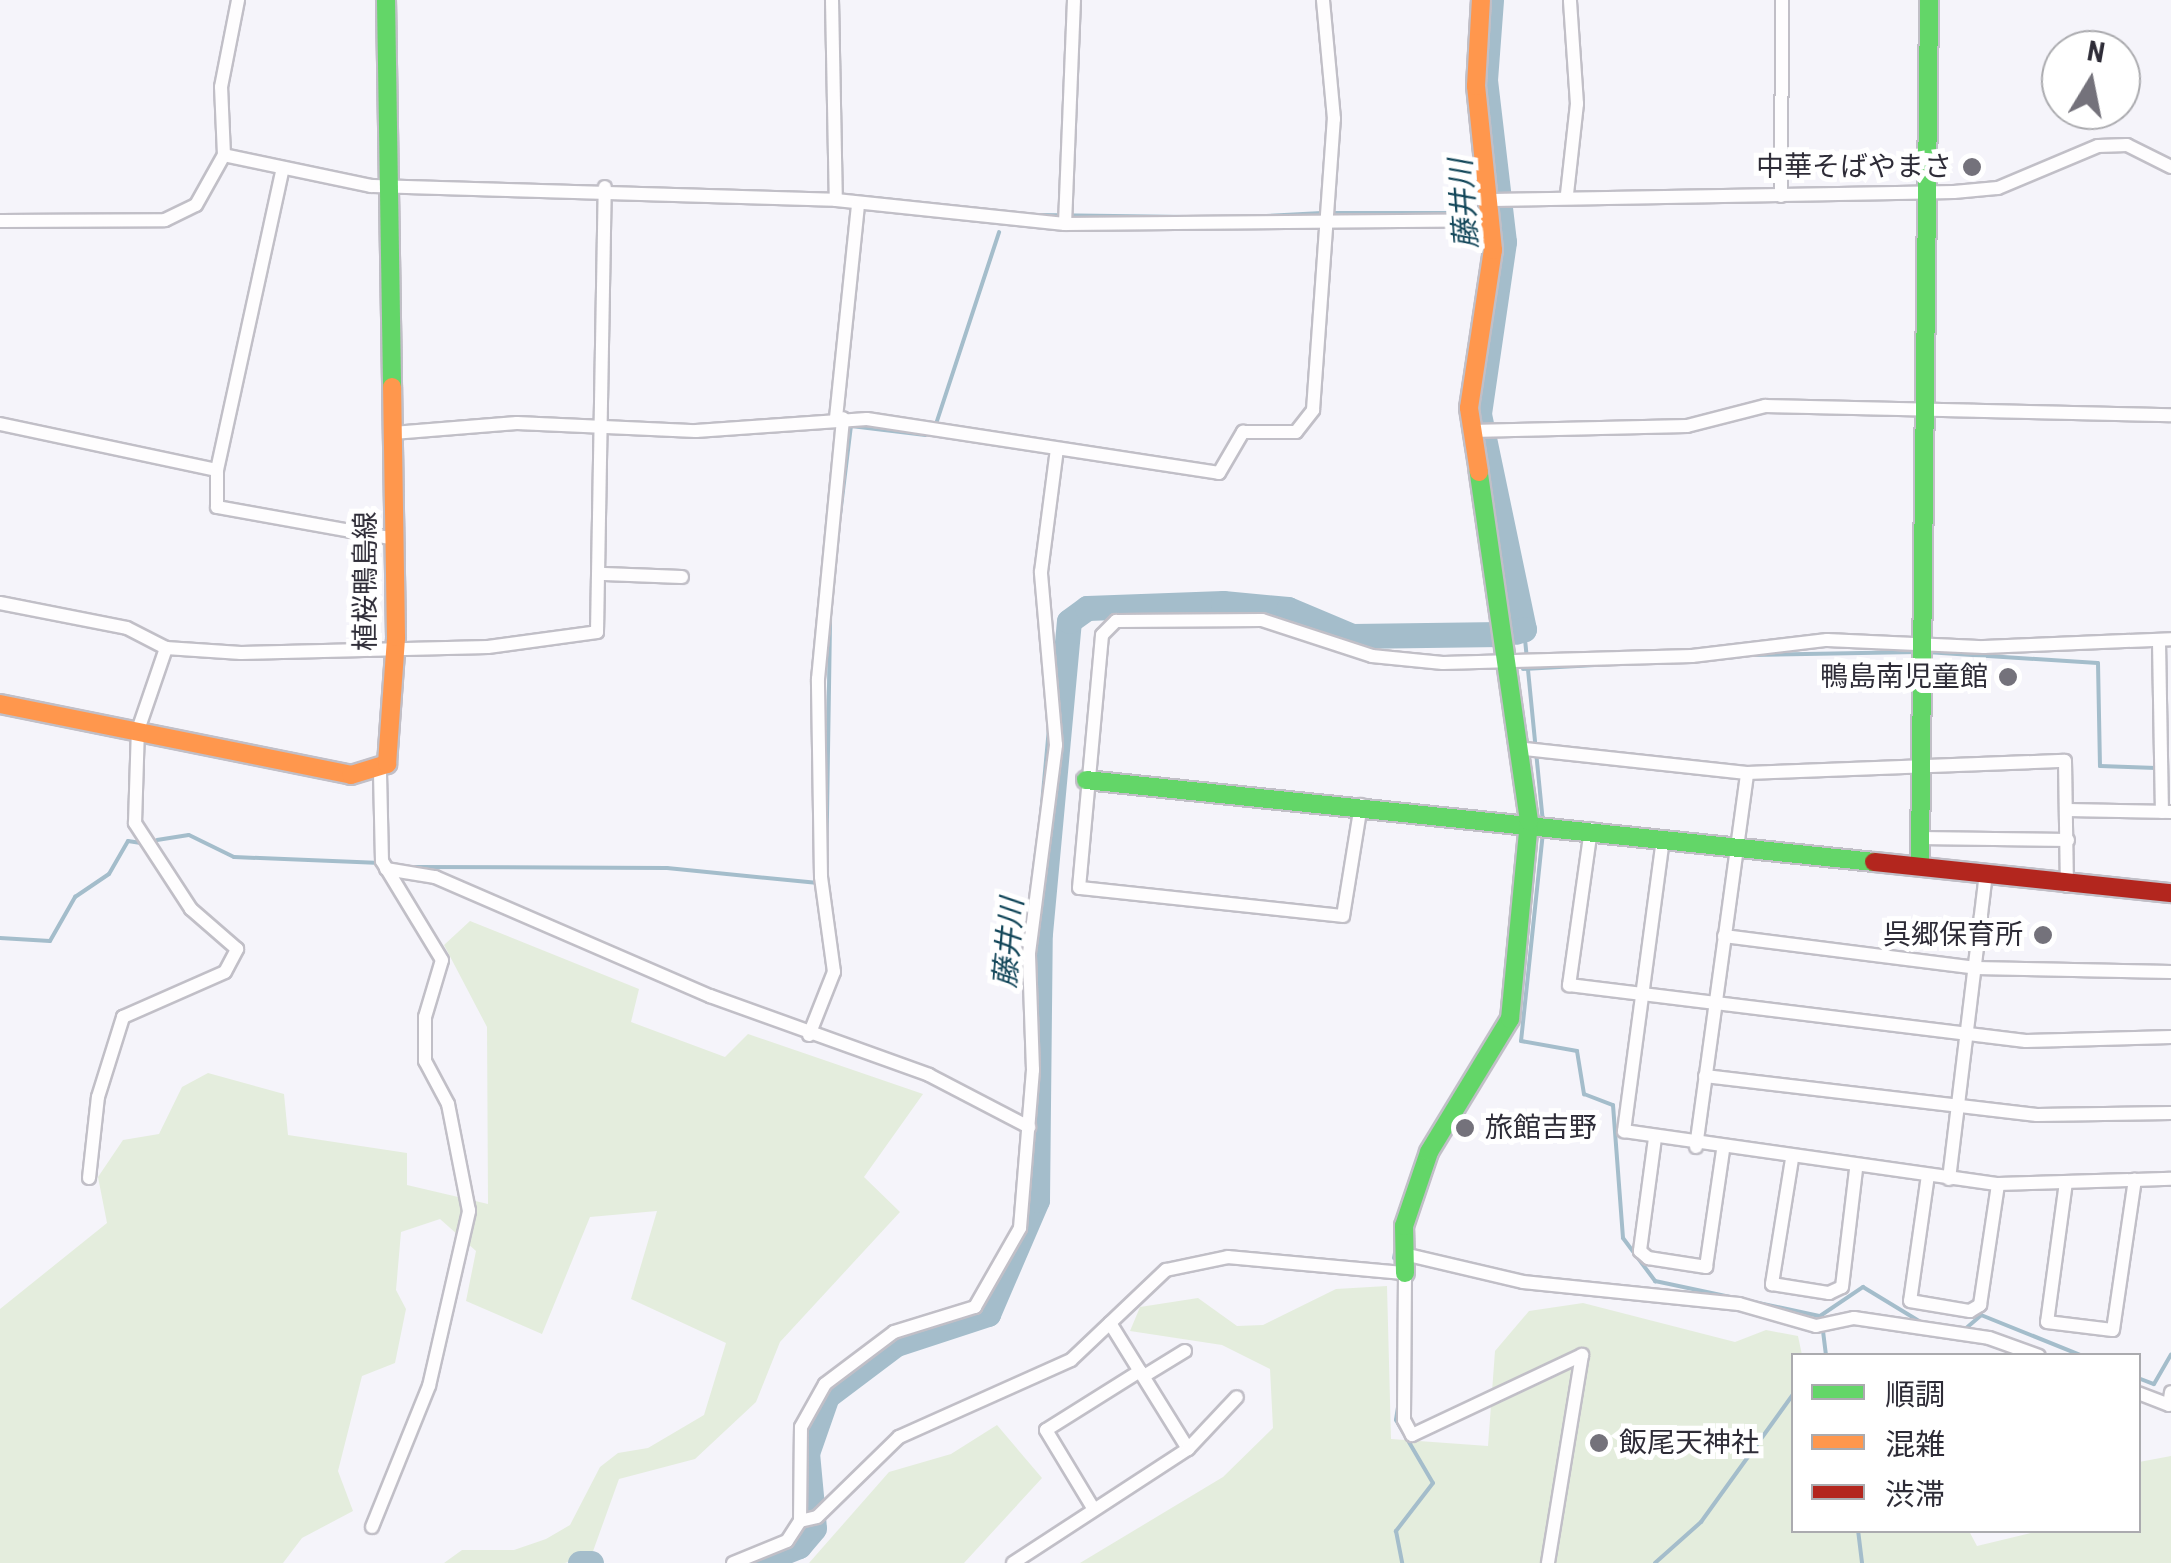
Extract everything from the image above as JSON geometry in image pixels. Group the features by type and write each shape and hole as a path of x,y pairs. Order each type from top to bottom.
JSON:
{"street":[{"path":"0,221 184,214 224,155 221,87 238,0"},
{"name":"植桜鴨島線","path":"380,772 395,649 386,0"},
{"path":"832,0 836,200"},
{"path":"1065,219 1074,0"},
{"path":"392,433 602,424 696,432 839,418 1206,475 1219,473 1243,432 1308,428 1332,215 1323,0"},
{"path":"1480,0 1476,86 1498,200 1492,220 1478,431 1526,749 1529,821 1510,1019 1448,1108 1404,1226 1404,1420 1412,1434 1582,1354 1548,1563"},
{"path":"1568,194 1576,104 1570,0"},
{"path":"1781,196 1782,0"},
{"path":"1920,860 1917,772 1929,0"},
{"path":"1498,200 1568,194 1781,196 1998,188 2098,146 2127,145 2171,167"},
{"path":"224,155 391,187 492,194 605,187 836,200 1065,219 1332,215 1492,220"},
{"path":"283,168 217,470 217,506 394,539"},
{"path":"0,602 127,628 166,648 395,649 585,638 602,618 604,574 605,187"},
{"path":"809,1035 834,972 822,881 821,620 858,204"},
{"path":"1478,431 1687,426 1765,406 2171,416"},
{"path":"0,424 217,470"},
{"path":"808,1520 799,1443 814,1397 894,1332 987,1297 1020,1228 1029,1127 1029,953 1056,745 1041,572 1057,449"},
{"path":"604,574 682,577"},
{"path":"1362,802 1343,916 1079,888 1102,635 1116,621 1262,620 1357,652 1444,663 1511,654 1692,656 2165,641 2163,767 2167,812 2068,810"},
{"path":"89,1178 98,1097 123,1017 224,972 237,948 191,910 135,822 138,730 166,648"},
{"path":"0,704 351,775 380,772 385,866 442,960 425,1016 425,1061 448,1104 469,1211 428,1386 372,1526"},
{"path":"1526,749 1747,774 1917,772 2065,761 2067,886"},
{"path":"1696,1147 1747,774"},
{"path":"1086,780 1362,802 1663,839 1920,860 2067,886 2171,893"},
{"path":"1591,829 1569,985 1714,1006 1968,1034 2171,1036"},
{"path":"1920,838 2068,840"},
{"path":"1663,839 1624,1131 1696,1147 1998,1184 2171,1179"},
{"path":"385,866 435,877 809,1035 929,1074 1029,1127"},
{"path":"1949,1178 1986,872"},
{"path":"1724,936 1976,968 2171,972"},
{"path":"1705,1076 1959,1106 2171,1113"},
{"path":"1655,1138 1640,1252 1648,1258 1706,1266 1722,1150"},
{"path":"1792,1159 1772,1284 1829,1293 1842,1287 1856,1169"},
{"path":"1928,1175 1910,1301 1970,1311 1980,1305 1998,1184"},
{"path":"2066,1182 2047,1322 2113,1330 2136,1180"},
{"path":"734,1563 787,1541 899,1437 1039,1379 1110,1323 1154,1277 1195,1258 1404,1263 1523,1282 1739,1304 1821,1326 1888,1322 2025,1353"},
{"path":"1110,1323 1188,1449"},
{"path":"1093,1508 1046,1430 1184,1351"},
{"path":"2141,1394 2169,1405 2171,1392"},
{"path":"1013,1563 1188,1449 1237,1397"}],"green space":[{"path":"470,921 639,989 631,1022 725,1057 748,1034 923,1094 864,1177 900,1212 780,1342 756,1402 695,1459 619,1479 592,1554 565,1563 444,1563 462,1550 514,1550 546,1539 570,1525 600,1467 618,1453 648,1448 704,1415 726,1343 631,1299 657,1211 590,1217 542,1334 466,1301 476,1251 440,1219 401,1232 396,1290 406,1309 395,1363 362,1376 338,1471 353,1511 302,1538 283,1563 0,1563 0,1309 107,1223 98,1177 123,1140 159,1134 182,1087 208,1073 284,1094 288,1135 407,1153 407,1185 488,1204 487,1027 444,945"},
{"path":"1387,1286 1391,1439 1488,1446 1495,1351 1529,1311 1583,1303 1735,1342 1766,1330 1798,1336 1802,1353 1791,1353 1791,1533 1970,1533 1977,1546 2031,1533 2141,1533 2141,1462 2171,1456 2171,1563 1080,1563 1223,1477 1273,1428 1270,1369 1222,1345 1130,1331 1140,1307 1198,1298 1237,1326 1263,1325 1336,1289"},
{"path":"997,1425 1042,1478 964,1563 809,1563 889,1472 951,1454"}],"waterway":[{"name":"藤井川","path":"1491,0 1485,80 1504,242 1479,414 1524,629 1515,632"},
{"path":"1266,216 1322,213"},
{"path":"1331,213 1482,213"},
{"path":"1041,215 1187,217"},
{"path":"936,424 999,232"},
{"path":"840,515 851,426 925,435"},
{"name":"藤井川","path":"757,1563 799,1546 814,1528 807,1453 827,1396 896,1344 988,1314 1037,1200 1040,933 1069,621 1087,608 1223,603 1288,609 1352,636 1501,634"},
{"path":"826,878 830,618"},
{"path":"1524,629 1543,823"},
{"path":"1752,655 1917,652"},
{"path":"1926,652 2098,663 2100,766 2156,768"},
{"path":"1523,669 1737,657"},
{"path":"1543,832 1521,1041 1577,1051 1584,1094 1613,1105 1623,1238 1655,1281 1819,1316"},
{"path":"157,840 189,835 234,857 381,863"},
{"path":"0,938 50,941 75,897 109,874 128,841 141,843"},
{"path":"415,867 667,868 818,883"},
{"path":"1427,1139 1484,1046"},
{"path":"1394,1258 1407,1190"},
{"path":"1820,1316 1863,1287 1919,1321"},
{"path":"1964,1330 1981,1315 2076,1353"},
{"path":"1823,1331 1826,1353"},
{"path":"2141,1379 2154,1384 2171,1354"},
{"path":"1655,1563 1701,1522 1791,1397"},
{"path":"1398,1407 1396,1420 1433,1483 1396,1531 1402,1563"},
{"path":"1858,1533 1862,1563"},
{"name":"藤井川","path":"580,1563 591,1563"}],"traffic: fast":[{"path":"386,0 392,387"},
{"path":"1920,860 1929,0"},
{"path":"1405,1273 1404,1226 1429,1152 1510,1019 1529,821 1479,472"},
{"path":"1086,780 1874,862"}],"traffic: slow":[{"path":"1479,472 1469,408 1493,250 1476,86 1481,0"},
{"path":"0,704 351,775 387,764 396,637 392,387"}],"traffic: jam":[{"path":"1874,862 2171,893"}],"place":[{"name":"中華そばやまさ","path":"1972,167"},
{"name":"鴨島南児童館","path":"2008,677"},
{"name":"呉郷保育所","path":"2043,935"},
{"name":"旅館吉野","path":"1465,1128"},
{"name":"飯尾天神社","path":"1599,1443"}]}
